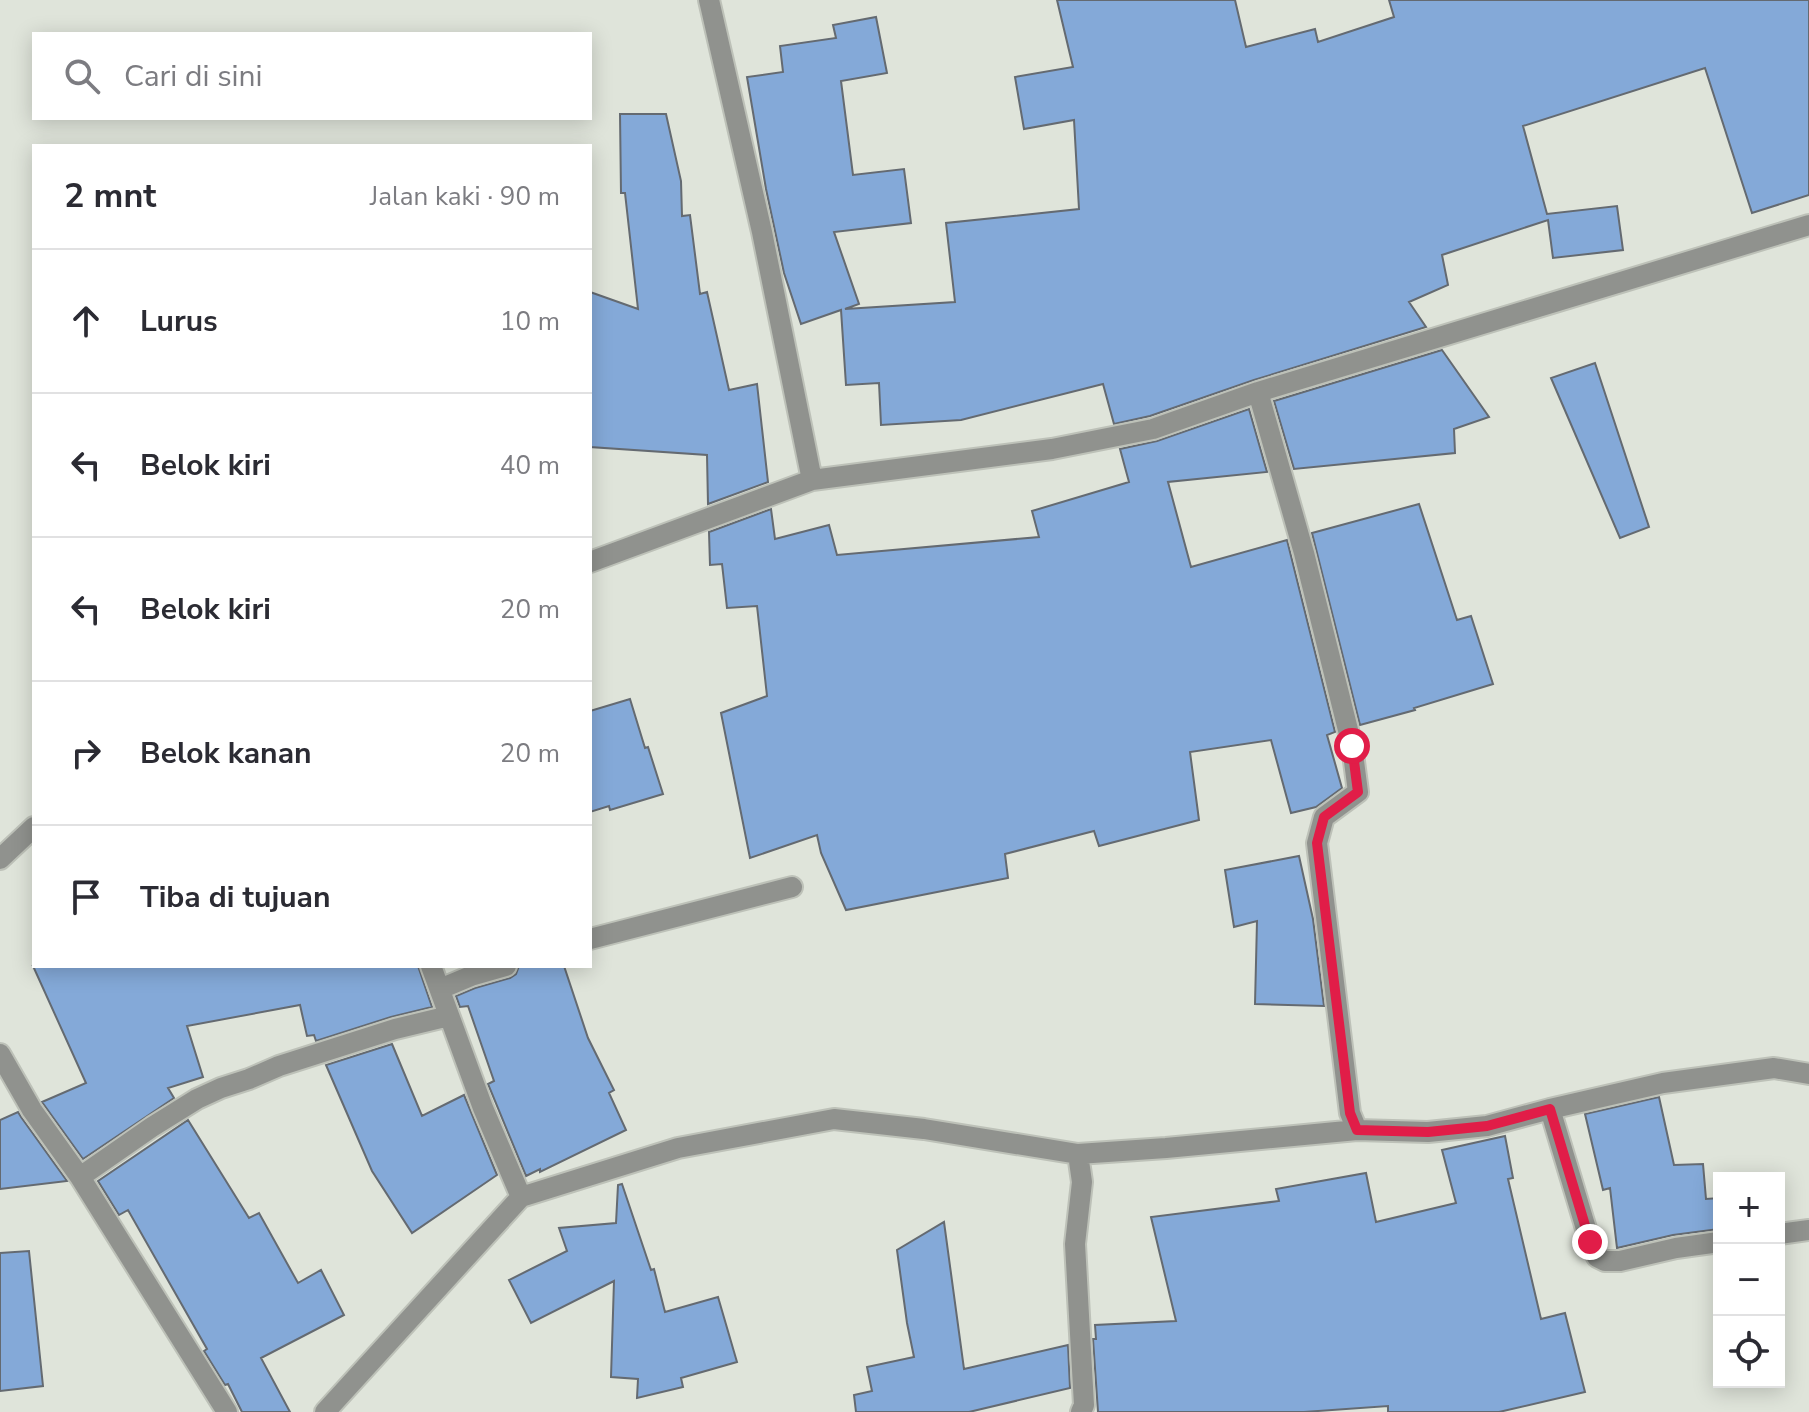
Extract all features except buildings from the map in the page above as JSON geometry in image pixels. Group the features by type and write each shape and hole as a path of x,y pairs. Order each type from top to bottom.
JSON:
{"street":[{"path":"709,0 762,232 812,480"},
{"path":"592,561 812,480 1052,449 1153,429 1258,392 1809,225"},
{"path":"1258,392 1304,553 1352,746 1358,792 1324,817 1317,843 1350,1113 1357,1130"},
{"path":"0,859 32,829"},
{"path":"592,938 792,887"},
{"path":"432,968 483,1108 521,1197"},
{"path":"440,989 499,968"},
{"path":"80,1177 152,1127 221,1088 395,1029 449,1016"},
{"path":"0,1054 32,1110 80,1177 227,1412"},
{"path":"325,1412 521,1197 678,1148 834,1119 924,1129 1078,1154 1357,1130 1428,1132 1487,1126 1663,1083 1774,1068 1809,1074"},
{"path":"1550,1109 1597,1257 1605,1261 1620,1261 1713,1243"},
{"path":"1078,1154 1082,1182 1075,1244 1084,1405 1081,1412"},
{"path":"1785,1233 1809,1230"}],"route":[{"path":"1352,746 1358,792 1324,817 1317,843 1350,1113 1357,1130 1428,1132 1487,1126 1550,1109 1590,1242"}]}
